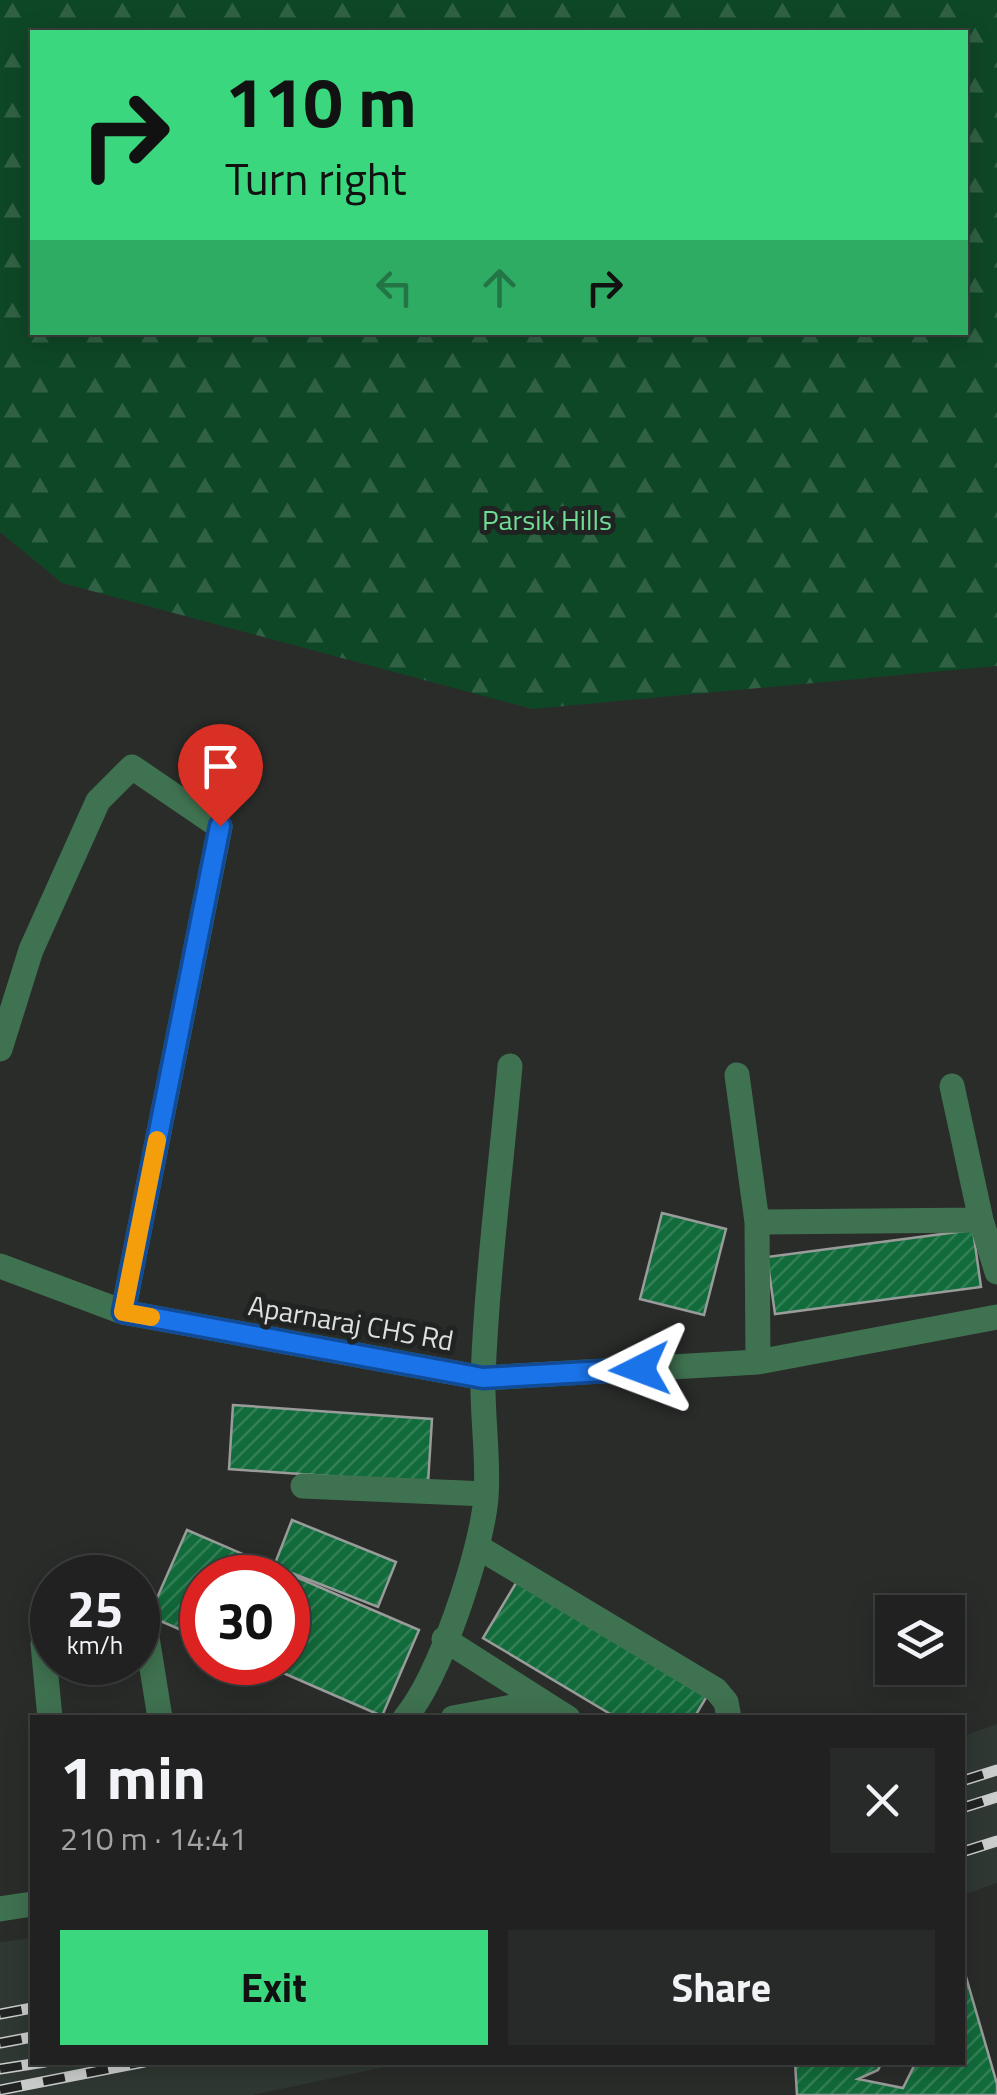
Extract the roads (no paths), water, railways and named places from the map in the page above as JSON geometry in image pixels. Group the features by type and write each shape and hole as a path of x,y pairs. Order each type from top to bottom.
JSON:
{"street":[{"path":"0,1049 32,950 98,800 132,767 220,826 123,1312"},
{"path":"408,1715 418,1702 478,1547 486,1494 483,1378 510,1066"},
{"path":"737,1074 757,1222 758,1362"},
{"path":"952,1086 981,1220 997,1272"},
{"path":"757,1222 981,1220"},
{"name":"Aparnaraj CHS Rd","path":"0,1266 123,1312 483,1378 758,1362 997,1317"},
{"path":"304,1486 486,1494"},
{"path":"478,1547 716,1690 726,1702 728,1715"},
{"path":"444,1639 563,1715"},
{"path":"47,1685 50,1715"},
{"path":"155,1685 160,1715"},
{"path":"469,1715 522,1705 534,1715"},
{"path":"0,1910 30,1904"}],"railway":[{"path":"965,1780 997,1770"},
{"path":"965,1807 997,1797"},
{"path":"965,1851 997,1841"},
{"path":"0,2014 30,2008"},
{"path":"0,2043 30,2037"},
{"path":"0,2069 30,2064"},
{"path":"0,2090 129,2065"}],"park label":[{"name":"Parsik Hills","path":"547,520"}]}
